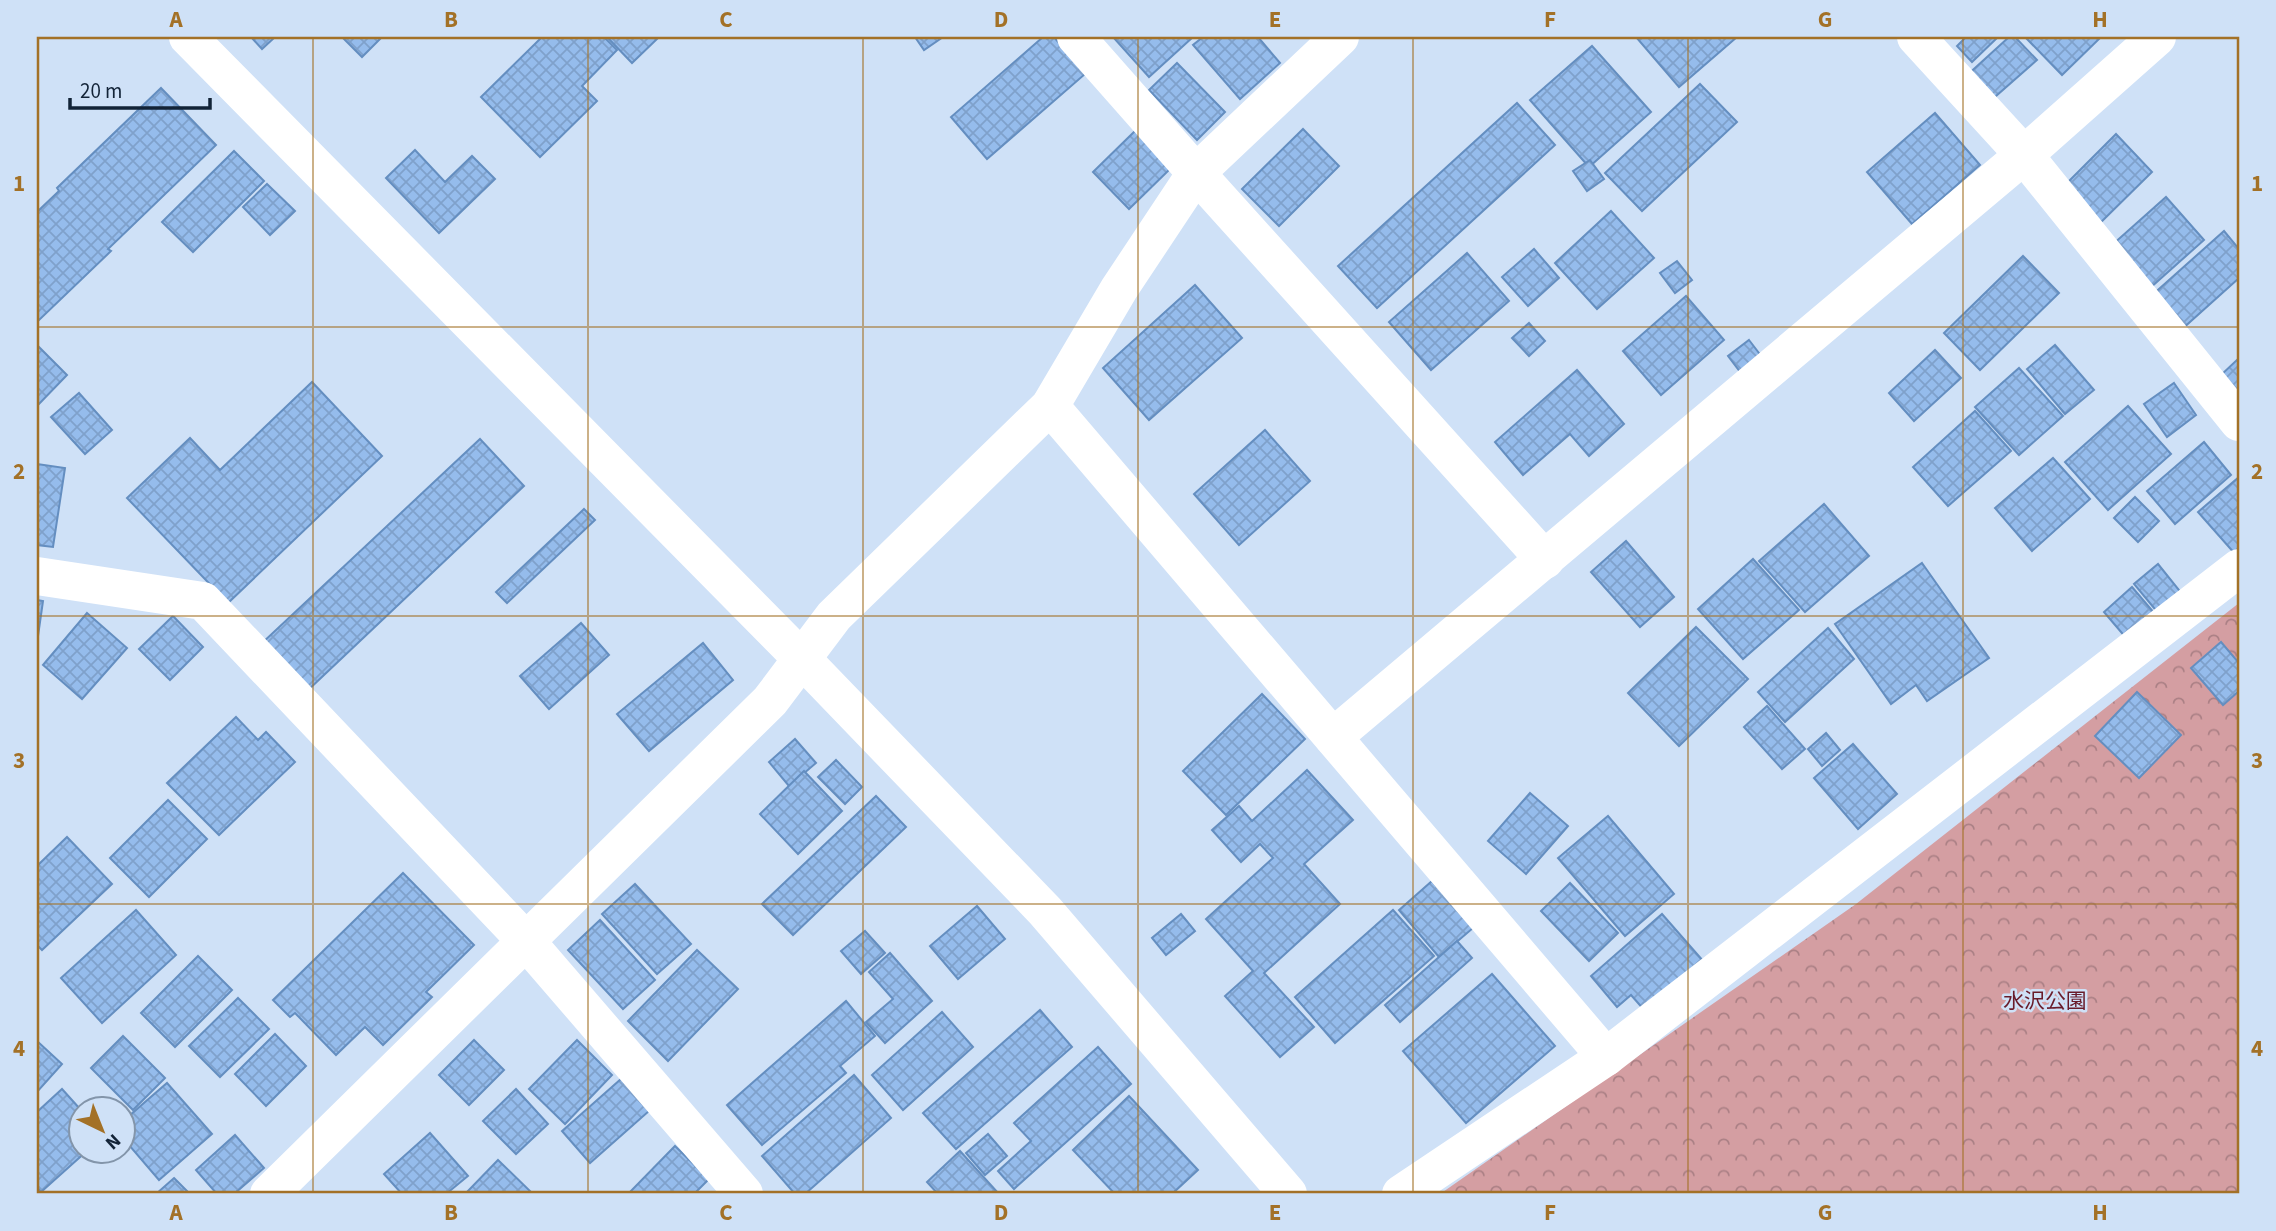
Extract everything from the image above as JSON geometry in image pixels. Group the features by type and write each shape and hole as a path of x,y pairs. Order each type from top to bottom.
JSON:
{"street":[{"path":"188,37 802,659 1045,911 1288,1194"},
{"path":"1076,37 1545,560"},
{"path":"269,1194 770,701 834,616 1049,405 1119,289 1196,173 1340,37"},
{"path":"1916,37 2024,155 2239,422"},
{"path":"1333,737 2024,155 2157,37"},
{"path":"1049,405 1606,1057"},
{"path":"1401,1194 1606,1057 2239,568"},
{"path":"37,576 203,601 525,940 744,1194"}],"green space":[{"name":"水沢公園","path":"2239,603 2239,1194 1440,1194 1856,904"}],"building":[{"path":"251,37 275,37 262,49"},
{"path":"342,37 382,37 362,57"},
{"path":"542,37 604,37 617,50 582,86 597,101 540,157 481,97"},
{"path":"607,37 657,37 658,38 632,63"},
{"path":"915,37 943,37 924,50"},
{"path":"1043,37 1054,37 1085,74 987,159 951,117"},
{"path":"1113,37 1193,37 1149,77"},
{"path":"1203,37 1258,37 1280,63 1240,99 1193,45"},
{"path":"1636,37 1737,37 1679,87"},
{"path":"1966,37 1998,37 1972,62 1957,46"},
{"path":"2009,37 2015,37 2037,60 1988,103 1965,77"},
{"path":"2025,37 2101,37 2062,75"},
{"path":"1592,46 1651,112 1589,167 1530,100"},
{"path":"1177,63 1225,112 1197,140 1149,90"},
{"path":"1700,84 1737,122 1642,211 1605,173"},
{"path":"161,88 216,145 37,322 37,212 59,191 57,188"},
{"path":"1517,103 1555,145 1377,308 1338,266"},
{"path":"1935,113 1980,165 1912,224 1867,172"},
{"path":"1303,129 1339,166 1279,226 1242,189"},
{"path":"1135,131 1171,168 1129,209 1093,172"},
{"path":"2116,134 2152,172 2093,230 2057,193"},
{"path":"415,150 445,182 472,156 495,179 439,233 386,178"},
{"path":"234,151 264,181 193,252 162,222"},
{"path":"1590,160 1604,179 1587,191 1573,171"},
{"path":"267,184 295,211 270,235 243,207"},
{"path":"2166,197 2204,240 2150,288 2112,245"},
{"path":"1611,211 1654,258 1597,309 1555,263"},
{"path":"2224,231 2239,249 2239,278 2181,330 2151,296"},
{"path":"1534,249 1559,278 1528,306 1502,277"},
{"path":"1467,253 1509,301 1431,370 1389,322"},
{"path":"2023,256 2059,293 1980,370 1944,333"},
{"path":"1677,261 1692,280 1675,293 1660,273"},
{"path":"1195,285 1242,338 1149,420 1103,368"},
{"path":"1686,296 1724,340 1661,395 1623,351"},
{"path":"1529,323 1545,341 1529,356 1512,338"},
{"path":"1749,340 1762,357 1741,373 1728,356"},
{"path":"37,345 67,375 37,406"},
{"path":"2055,345 2094,390 2065,414 2027,369"},
{"path":"1935,350 1961,378 1914,421 1889,393"},
{"path":"2239,358 2239,396 2221,375"},
{"path":"2019,368 2063,416 2019,455 1975,407"},
{"path":"1577,370 1624,424 1589,456 1570,434 1523,475 1495,442"},
{"path":"312,382 382,456 228,603 127,498 190,438 220,470"},
{"path":"2174,383 2196,415 2167,437 2144,404"},
{"path":"79,393 112,430 85,454 51,417"},
{"path":"2128,406 2171,454 2108,510 2065,462"},
{"path":"1975,411 2011,451 1948,506 1913,467"},
{"path":"1265,430 1310,481 1239,545 1194,494"},
{"path":"480,439 524,486 306,692 261,644"},
{"path":"2204,442 2231,475 2175,524 2147,491"},
{"path":"2053,458 2090,499 2032,551 1995,508"},
{"path":"37,464 65,468 53,547 37,545"},
{"path":"2239,477 2239,552 2236,555 2198,512"},
{"path":"2135,497 2159,521 2138,542 2114,518"},
{"path":"1824,504 1869,556 1805,612 1759,561"},
{"path":"584,509 595,520 507,603 496,592"},
{"path":"1626,541 1674,597 1640,627 1591,572"},
{"path":"1753,559 1799,610 1743,659 1698,609"},
{"path":"1922,563 1989,658 1927,701 1916,685 1891,704 1835,624"},
{"path":"2158,564 2183,595 2159,614 2134,584"},
{"path":"2132,587 2155,614 2127,639 2104,612"},
{"path":"37,600 43,601 37,643"},
{"path":"87,613 127,648 82,699 43,665"},
{"path":"173,616 203,647 170,680 139,649"},
{"path":"581,623 609,655 549,709 520,676"},
{"path":"1696,627 1748,679 1679,746 1628,693"},
{"path":"1828,628 1854,659 1785,722 1758,692"},
{"path":"2221,642 2239,663 2239,691 2223,705 2191,668"},
{"path":"703,643 733,680 649,751 617,714"},
{"path":"2137,692 2181,735 2139,778 2095,736"},
{"path":"1262,694 1305,739 1226,815 1183,771"},
{"path":"1767,706 1805,749 1782,769 1744,727"},
{"path":"236,717 258,740 266,732 295,762 219,835 167,783"},
{"path":"1826,733 1840,750 1822,766 1808,749"},
{"path":"795,739 816,763 789,786 769,762"},
{"path":"1853,744 1897,794 1858,829 1814,778"},
{"path":"836,760 862,787 845,804 818,777"},
{"path":"1307,770 1353,820 1304,864 1340,904 1264,973 1314,1027 1280,1057 1225,996 1253,971 1206,919 1273,858 1260,844 1241,862 1212,830 1239,806 1252,821"},
{"path":"804,771 842,811 798,854 760,814"},
{"path":"1530,793 1568,826 1526,874 1488,841"},
{"path":"876,796 906,827 793,935 762,904"},
{"path":"168,800 207,839 149,897 110,858"},
{"path":"1608,816 1674,894 1625,936 1558,858"},
{"path":"67,837 112,884 42,950 37,945 37,866"},
{"path":"403,873 474,945 426,992 432,997 383,1045 365,1027 336,1055 295,1013 290,1017 273,1000"},
{"path":"1432,881 1473,928 1439,957 1399,910"},
{"path":"1570,883 1618,933 1589,961 1541,911"},
{"path":"635,884 691,944 657,974 602,914"},
{"path":"977,906 1005,939 958,979 930,946"},
{"path":"136,910 176,955 102,1023 61,978"},
{"path":"1393,910 1434,956 1335,1043 1295,997"},
{"path":"1181,914 1195,931 1166,955 1152,938"},
{"path":"1662,914 1704,962 1646,1012 1631,995 1617,1007 1591,976"},
{"path":"600,920 655,980 623,1009 568,950"},
{"path":"865,931 885,953 861,974 841,951"},
{"path":"1457,941 1472,958 1400,1022 1385,1005"},
{"path":"697,950 738,989 668,1061 628,1021"},
{"path":"890,953 932,1001 885,1043 866,1022 893,999 869,972"},
{"path":"198,956 232,990 175,1047 141,1013"},
{"path":"1492,974 1555,1046 1466,1123 1403,1051"},
{"path":"238,998 269,1029 220,1077 189,1046"},
{"path":"846,1001 875,1036 840,1066 846,1073 762,1145 727,1105"},
{"path":"1040,1010 1072,1047 956,1149 923,1113"},
{"path":"942,1012 973,1047 903,1110 872,1075"},
{"path":"275,1034 306,1066 266,1106 235,1074"},
{"path":"123,1036 165,1078 136,1107 136,1094 117,1094 91,1068"},
{"path":"474,1040 504,1070 469,1105 439,1075"},
{"path":"577,1040 612,1075 565,1124 529,1089"},
{"path":"37,1041 62,1064 37,1092"},
{"path":"1098,1047 1131,1084 1014,1189 998,1171 1031,1141 1014,1123"},
{"path":"854,1075 891,1118 805,1194 795,1194 762,1156"},
{"path":"621,1079 649,1111 590,1163 562,1131"},
{"path":"167,1083 212,1134 159,1180 136,1153 136,1110"},
{"path":"62,1089 66,1094 66,1164 72,1164 41,1192 37,1187 37,1112"},
{"path":"516,1089 548,1124 516,1154 483,1121"},
{"path":"1129,1096 1198,1170 1172,1194 1115,1194 1073,1150"},
{"path":"430,1133 468,1176 446,1194 402,1194 384,1174"},
{"path":"988,1134 1007,1156 985,1175 966,1153"},
{"path":"235,1135 264,1168 234,1194 217,1194 196,1170"},
{"path":"675,1146 709,1179 694,1194 628,1194"},
{"path":"960,1151 999,1194 938,1194 927,1182"},
{"path":"498,1160 533,1194 465,1194"},
{"path":"174,1178 190,1194 156,1194"}]}
